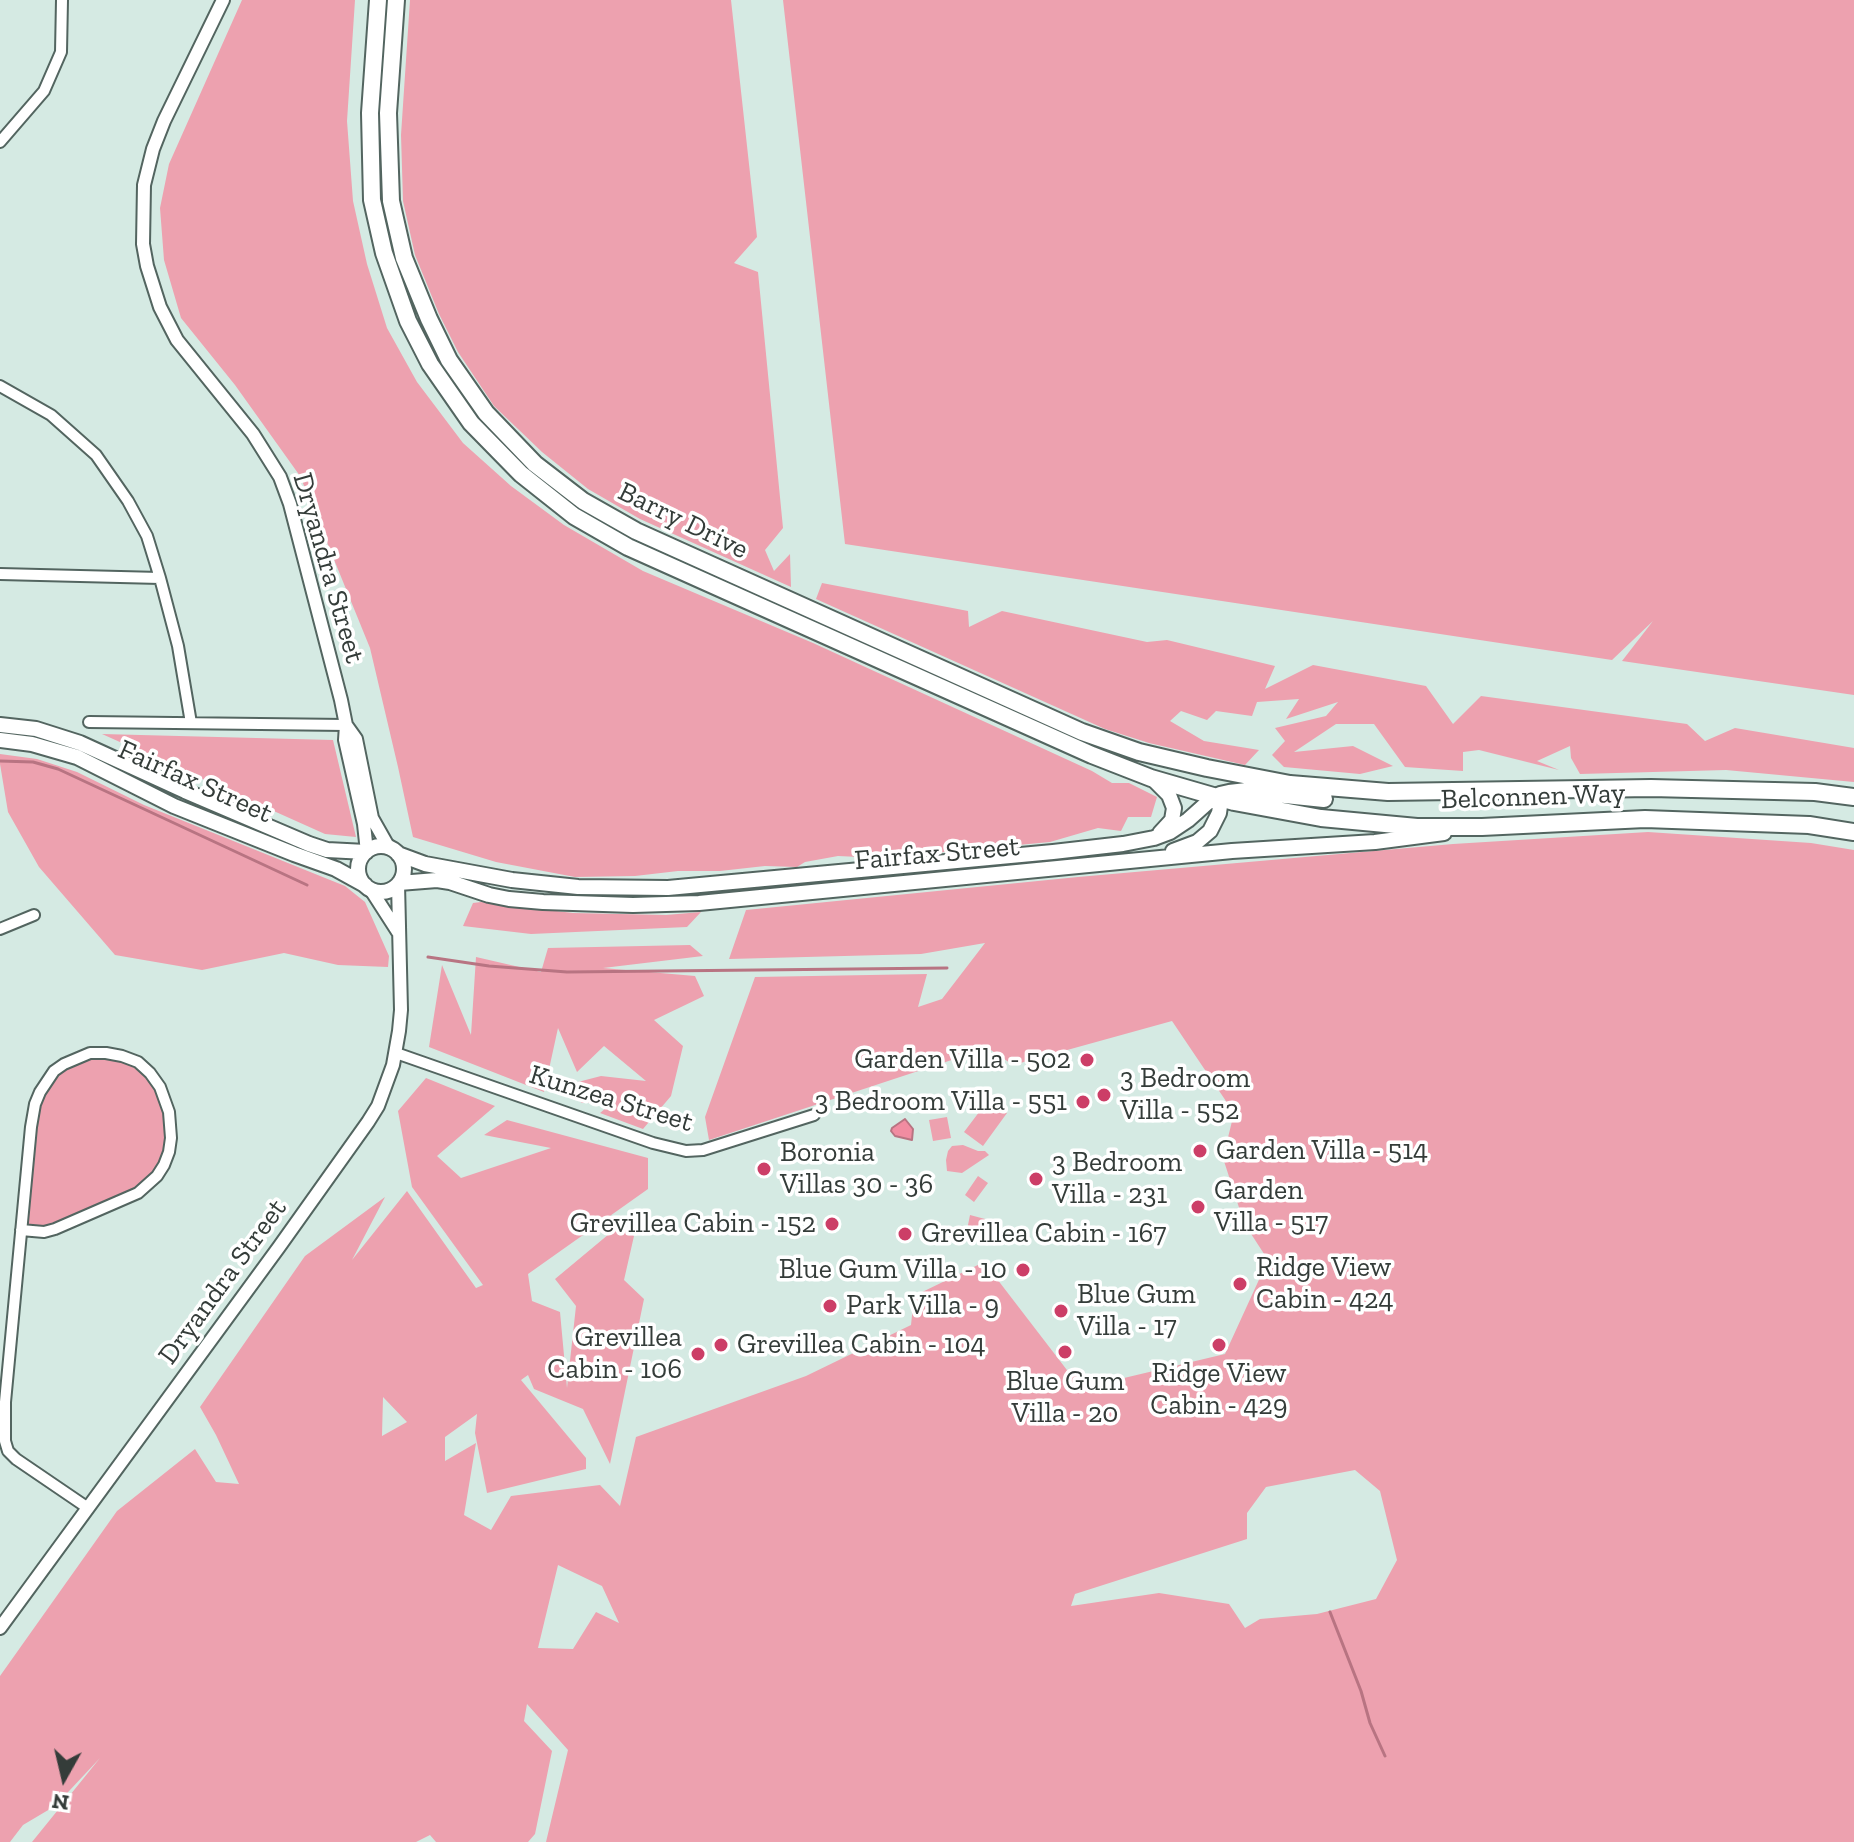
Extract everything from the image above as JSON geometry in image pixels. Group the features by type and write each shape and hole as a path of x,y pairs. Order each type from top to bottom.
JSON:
{"main road":[{"name":"Barry Drive","path":"378,0 370,113 372,200 384,253 408,321 430,364 471,423 521,474 574,516 628,547 1092,755 1151,778 1217,797"},
{"name":"Barry Drive","path":"396,0 389,128 391,201 404,258 449,360 486,413 535,464 583,501 636,531 1062,724 1139,752 1290,784"},
{"name":"Fairfax Street","path":"0,725 36,729 80,743 309,844 327,850 366,852"},
{"name":"Fairfax Street","path":"0,740 32,744 77,757 174,806 336,869 368,888"},
{"path":"1138,860 1178,850 1202,839 1213,827 1220,806 1211,784 1202,777 1139,752"},
{"path":"1151,778 1172,800 1174,808 1170,824 1154,838"},
{"name":"Belconnen Way","path":"1290,784 1388,792 1651,788 1815,792 1854,797"},
{"path":"1217,797 1247,791 1347,801 1411,802 1585,790"},
{"name":"Fairfax Street","path":"394,851 425,864 512,880 578,887 618,889 722,884 1123,844 1154,838 1176,829 1217,797"},
{"name":"Belconnen Way","path":"1217,797 1290,813 1417,827 1645,819 1809,825 1854,832"},
{"name":"Fairfax Street","path":"398,884 437,880 509,899 564,904 699,903 1232,851 1375,842 1482,827"},
{"path":"377,847 394,851 404,872 398,884 388,891 368,888 358,868 366,852 377,847"}],"street":[{"path":"0,142 44,91 61,52 62,0"},
{"name":"Dryandra Street","path":"223,0 153,149 144,185 143,244 160,307 177,340 253,434 280,477 294,519 346,725 345,740 364,824 366,852"},
{"path":"0,386 51,415 96,455 128,501 147,536 160,578 178,646 191,723"},
{"path":"0,574 160,578"},
{"name":"Fairfax Street","path":"89,722 346,725"},
{"name":"Dryandra Street","path":"346,725 356,739 372,818 394,851"},
{"name":"Dryandra Street","path":"0,1628 368,1122 382,1096 396,1053 401,1010 398,884"},
{"path":"368,888 398,932"},
{"path":"0,929 34,915"},
{"path":"21,1230 44,1232 55,1229 138,1193 157,1176 169,1152 169,1112 160,1087 138,1062 114,1054 90,1053 64,1064 46,1081 32,1115 2,1402 5,1441 8,1451 16,1459 88,1508"},
{"name":"Kunzea Street","path":"396,1053 653,1143 686,1151 703,1150 814,1115"}],"shaded area":[{"path":"242,0 355,0 347,121 353,201 367,264 387,328 417,382 463,443 511,486 564,525 643,571 813,643 1112,783 1129,783 1157,797 1151,817 1128,817 1121,831 1098,828 1050,842 881,858 838,856 805,862 797,867 765,866 635,876 575,877 496,862 413,837 370,648 300,476 235,385 181,318 164,260 160,208 169,164"},
{"path":"410,0 731,0 757,237 734,263 758,272 783,528 765,550 774,571 790,554 791,587 640,519 588,489 542,452 494,406 458,352 415,255 403,201 401,135"},
{"path":"783,0 1854,0 1854,695 1622,661 1653,621 1612,660 845,544"},
{"path":"822,583 968,611 969,627 1002,611 1147,642 1167,640 1275,666 1265,689 1313,665 1426,686 1453,724 1481,696 1687,724 1705,741 1735,728 1854,748 1854,782 1726,770 1580,774 1571,758 1570,746 1537,761 1559,770 1479,750 1463,752 1463,771 1405,767 1374,724 1336,724 1294,752 1353,746 1393,766 1360,774 1284,767 1272,755 1285,741 1275,728 1326,716 1338,702 1286,719 1299,699 1257,702 1252,716 1216,711 1207,720 1181,711 1170,721 1204,741 1259,750 1245,765 1149,743 1105,729 816,599"},
{"path":"102,734 333,740 356,837 325,834"},
{"path":"0,754 37,759 77,772 144,805 345,886 365,902 389,956 388,967 338,965 284,953 202,970 115,955 39,867 8,812"},
{"path":"1648,832 1811,843 1854,850 1854,1842 546,1842 568,1750 527,1704 524,1721 552,1751 535,1834 528,1842 436,1842 430,1835 416,1842 32,1842 100,1758 55,1806 23,1825 10,1842 0,1842 0,1676 117,1511 195,1449 216,1482 239,1484 200,1407 305,1256 385,1197 352,1260 407,1191 476,1288 483,1285 412,1187 398,1111 426,1078 495,1106 437,1156 461,1178 551,1148 484,1135 507,1120 648,1158 648,1189 528,1274 532,1301 560,1312 567,1388 576,1306 555,1279 621,1224 634,1236 624,1280 644,1299 610,1464 583,1409 534,1389 528,1375 521,1380 586,1458 586,1469 487,1493 475,1433 477,1414 445,1437 445,1461 476,1443 464,1515 491,1530 511,1496 600,1485 620,1506 636,1437 806,1376 911,1325 914,1296 984,1262 1070,1374 1124,1378 1225,1354 1268,1260 1244,1223 1223,1158 1234,1113 1172,1021 1013,1065 988,1048 709,1140 705,1117 755,977 927,974 918,1007 942,999 985,943 921,954 729,959 746,910 1453,844","holes":["383,1397 407,1422 382,1436 382,1435","1355,1470 1380,1491 1397,1560 1376,1599 1317,1614 1260,1619 1245,1628 1229,1604 1159,1593 1071,1606 1075,1594 1247,1539 1247,1513 1266,1487","558,1565 602,1586 619,1623 596,1612 573,1649 538,1648"]},
{"path":"473,903 573,913 666,915 701,912 687,927 531,934 463,926"},
{"path":"690,945 703,956 603,968 695,976 704,996 654,1020 683,1046 671,1096 643,1129 600,1113 612,1103 582,1103 557,1082 574,1083 601,1076 646,1081 604,1046 577,1072 558,1028 544,1092 429,1047 442,965 471,1035 476,957 541,972 548,948"},
{"path":"90,1053 138,1062 166,1099 169,1152 148,1185 55,1229 21,1230 32,1115 46,1081"},
{"path":"989,1099 1007,1113 983,1146 964,1132"},
{"path":"947,1117 951,1138 933,1141 929,1120"},
{"path":"905,1119 913,1129 912,1140 895,1136 891,1131"},
{"path":"963,1145 989,1155 962,1173 947,1171 948,1151 952,1146"},
{"path":"978,1176 988,1183 974,1202 965,1195"},
{"path":"970,1215 985,1219 982,1235 971,1233 968,1225"}],"waterway":[{"path":"0,761 33,762 58,769 307,885"},
{"path":"428,957 489,966 567,972 947,968"},
{"path":"1330,1612 1385,1756"}],"place":[{"name":"Garden Villa - 502","path":"1087,1060"},
{"name":"3 Bedroom Villa - 552","path":"1104,1095"},
{"name":"3 Bedroom Villa - 551","path":"1083,1102"},
{"name":"Garden Villa - 514","path":"1200,1151"},
{"name":"Boronia Villas 30 - 36","path":"764,1169"},
{"name":"3 Bedroom Villa - 231","path":"1036,1179"},
{"name":"Garden Villa - 517","path":"1198,1207"},
{"name":"Grevillea Cabin - 152","path":"832,1224"},
{"name":"Grevillea Cabin - 167","path":"905,1234"},
{"name":"Blue Gum Villa - 10","path":"1023,1270"},
{"name":"Ridge View Cabin - 424","path":"1240,1284"},
{"name":"Park Villa - 9","path":"830,1306"},
{"name":"Blue Gum Villa - 17","path":"1061,1311"},
{"name":"Grevillea Cabin - 104","path":"721,1345"},
{"name":"Ridge View Cabin - 429","path":"1219,1345"},
{"name":"Blue Gum Villa - 20","path":"1065,1352"},
{"name":"Grevillea Cabin - 106","path":"698,1354"}]}
